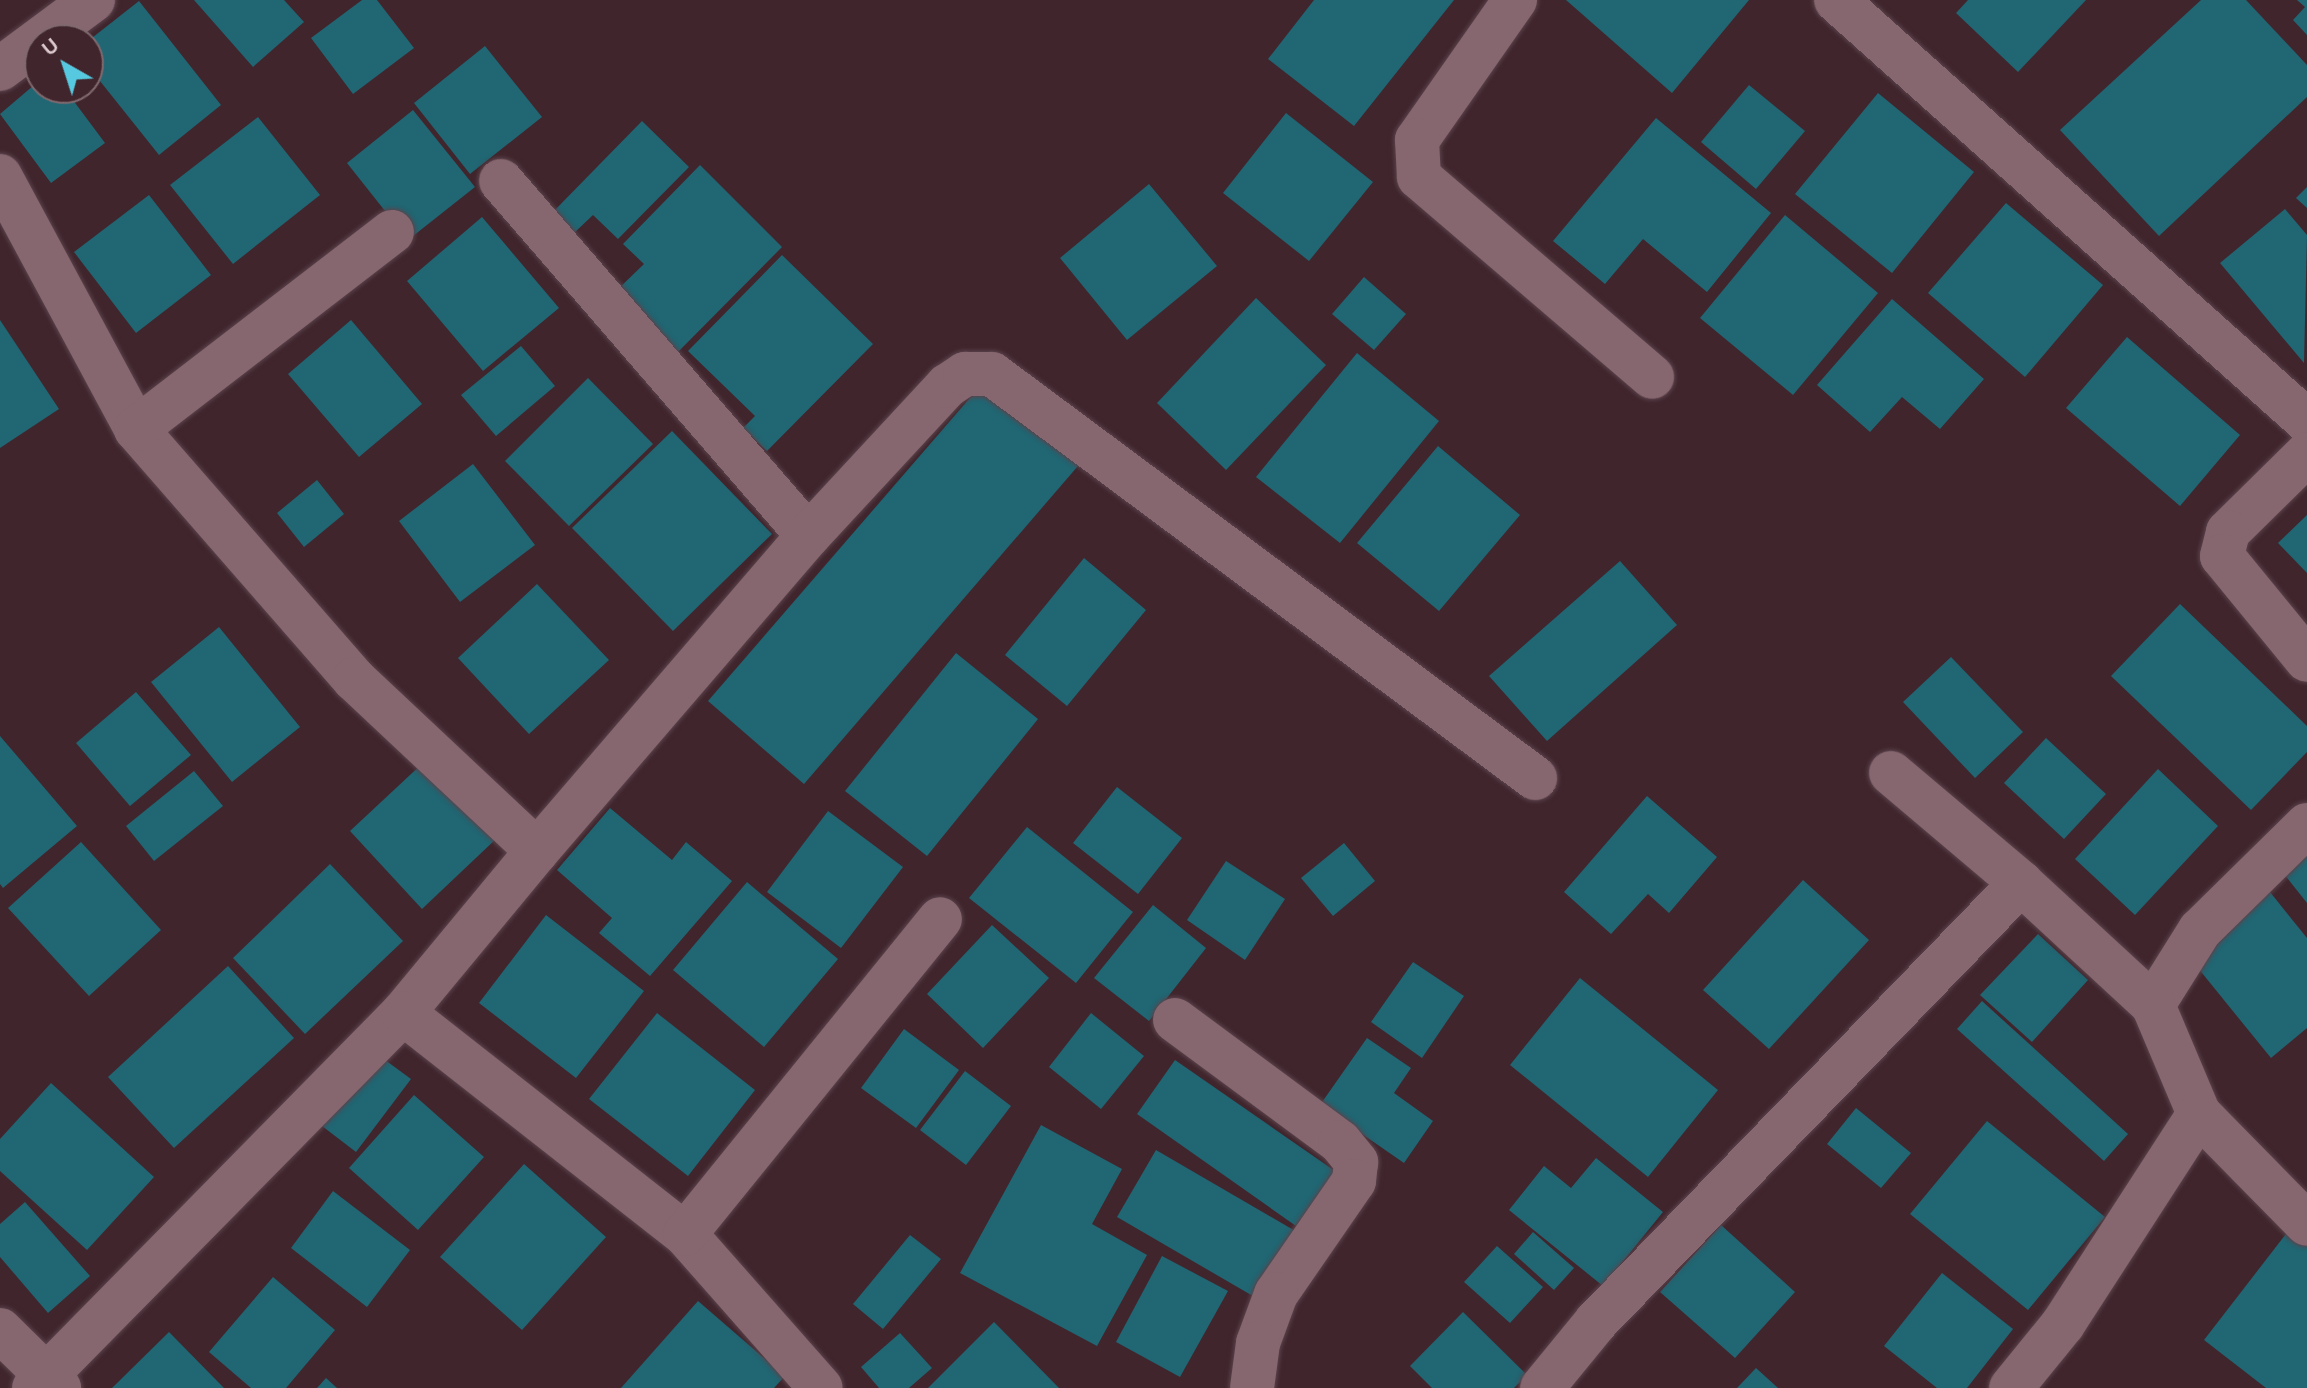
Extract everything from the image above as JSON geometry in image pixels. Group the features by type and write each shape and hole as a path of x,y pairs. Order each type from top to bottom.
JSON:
{"street":[{"path":"0,69 93,0"},
{"path":"1515,0 1417,140 1419,177 1652,377"},
{"path":"1836,0 2307,421"},
{"path":"0,176 136,429 354,679 537,851"},
{"path":"501,181 808,536"},
{"path":"136,429 392,232"},
{"path":"0,1330 47,1384 403,1013 537,851 808,536 947,386 965,374 992,374 1535,778"},
{"path":"2307,454 2228,532 2222,556 2307,660"},
{"path":"1891,773 2021,883 2153,1005 2199,1114 2307,1224"},
{"path":"2153,1005 2200,930 2307,825"},
{"path":"1542,1388 1596,1322 2021,883"},
{"path":"685,1234 940,919"},
{"path":"403,1013 685,1234 821,1388"},
{"path":"1175,1020 1340,1142 1356,1162 1354,1181 1276,1294 1258,1343 1252,1388"},
{"path":"2011,1388 2063,1324 2199,1114"}],"building":[{"path":"194,0 284,0 304,22 253,67"},
{"path":"362,0 377,0 414,48 353,94 311,38"},
{"path":"1314,0 1454,0 1354,126 1268,59"},
{"path":"1566,0 1749,0 1672,93"},
{"path":"1968,0 2086,0 2018,72 1956,13"},
{"path":"2201,0 2246,0 2307,65 2307,97 2159,236 2060,130"},
{"path":"2297,0 2307,0 2307,35 2293,20 2305,7"},
{"path":"139,1 221,105 159,155 104,86 104,28"},
{"path":"485,46 542,117 470,174 414,103"},
{"path":"1749,85 1805,131 1756,189 1701,142"},
{"path":"1878,93 1974,172 1892,273 1795,194"},
{"path":"24,94 24,104 76,104 105,143 51,183 0,114"},
{"path":"413,110 475,187 408,240 347,163"},
{"path":"1286,113 1373,182 1309,261 1223,193"},
{"path":"258,117 320,195 233,264 170,185"},
{"path":"1656,118 1771,213 1707,292 1643,239 1605,284 1553,241"},
{"path":"642,121 689,167 618,239 593,215 573,234 552,213"},
{"path":"700,165 782,247 677,353 615,292 644,264 623,244"},
{"path":"1149,184 1217,266 1127,340 1060,258"},
{"path":"2307,187 2307,208 2296,198"},
{"path":"149,195 211,275 136,333 74,252"},
{"path":"2006,203 2103,285 2025,377 1928,293"},
{"path":"2285,209 2307,235 2304,363 2220,263"},
{"path":"1785,215 1878,293 1793,395 1700,318"},
{"path":"482,217 559,308 483,371 407,281"},
{"path":"782,255 873,344 767,451 743,428 755,416 688,351"},
{"path":"1364,277 1406,314 1374,350 1332,314"},
{"path":"1256,298 1326,365 1226,470 1157,403"},
{"path":"1892,299 1984,379 1940,429 1902,397 1870,432 1817,385"},
{"path":"0,320 59,409 0,448"},
{"path":"351,320 422,404 359,457 288,374"},
{"path":"2127,337 2240,435 2180,506 2066,408"},
{"path":"521,346 555,386 496,436 461,395"},
{"path":"1357,353 1439,421 1340,543 1256,477"},
{"path":"988,377 1084,459 804,784 708,701"},
{"path":"588,378 653,444 569,526 505,461"},
{"path":"672,431 772,534 673,631 572,528"},
{"path":"1438,446 1520,515 1439,611 1357,543"},
{"path":"473,464 535,545 460,602 399,521"},
{"path":"317,480 344,514 304,547 277,513"},
{"path":"2307,515 2307,573 2278,543"},
{"path":"1084,558 1146,610 1067,706 1005,655"},
{"path":"1620,561 1677,625 1547,741 1489,676"},
{"path":"537,584 609,660 529,734 458,658"},
{"path":"2180,604 2307,726 2307,752 2251,810 2111,676"},
{"path":"219,627 300,727 232,782 151,682"},
{"path":"956,653 1038,719 927,856 845,791"},
{"path":"1951,657 2023,732 1975,778 1903,702"},
{"path":"136,692 191,755 130,806 76,743"},
{"path":"0,736 77,826 3,888 0,884"},
{"path":"2046,738 2106,794 2064,839 2004,783"},
{"path":"425,761 497,838 422,909 350,831"},
{"path":"2158,769 2218,826 2135,915 2075,859"},
{"path":"194,771 223,806 154,861 126,826"},
{"path":"1117,787 1182,838 1138,894 1073,843"},
{"path":"1647,796 1717,857 1669,913 1648,894 1611,934 1564,892"},
{"path":"610,808 672,860 686,842 732,881 650,976 599,933 612,918 557,870"},
{"path":"828,811 903,867 841,948 767,892"},
{"path":"1027,827 1133,912 1076,983 969,898"},
{"path":"81,842 161,930 89,996 8,908"},
{"path":"1344,843 1375,881 1333,916 1301,878"},
{"path":"2307,855 2307,903 2284,874"},
{"path":"1226,861 1285,899 1245,960 1187,920"},
{"path":"330,864 403,941 305,1034 233,958"},
{"path":"1803,880 1869,940 1769,1049 1703,990"},
{"path":"747,882 838,959 764,1047 673,970"},
{"path":"2270,892 2307,938 2307,1028 2271,1058 2189,957"},
{"path":"1153,905 1206,948 1149,1021 1094,978"},
{"path":"546,915 644,991 576,1078 479,1003"},
{"path":"992,925 1049,978 983,1048 927,994"},
{"path":"2038,934 2088,980 2032,1042 1980,995"},
{"path":"1413,962 1464,996 1422,1058 1371,1022"},
{"path":"228,966 294,1038 174,1148 108,1077"},
{"path":"1580,978 1718,1090 1648,1177 1510,1065"},
{"path":"1982,1001 2128,1134 2104,1161 1957,1029"},
{"path":"657,1013 755,1090 688,1176 589,1099"},
{"path":"1091,1013 1144,1056 1101,1109 1049,1067"},
{"path":"904,1029 959,1070 916,1128 861,1088"},
{"path":"1367,1038 1411,1068 1394,1093 1433,1121 1404,1163 1320,1105"},
{"path":"377,1054 411,1079 356,1152 322,1126"},
{"path":"1175,1060 1335,1171 1296,1226 1137,1114"},
{"path":"965,1071 1011,1106 966,1165 920,1130"},
{"path":"51,1083 154,1177 87,1250 0,1171 0,1139"},
{"path":"414,1095 484,1157 418,1230 349,1168"},
{"path":"1856,1108 1911,1153 1881,1188 1827,1144"},
{"path":"1987,1121 2105,1217 2028,1310 1910,1214"},
{"path":"1041,1125 1122,1169 1092,1224 1147,1255 1097,1346 960,1273"},
{"path":"1156,1150 1297,1232 1258,1299 1117,1217"},
{"path":"1596,1158 1663,1212 1603,1286 1509,1210 1544,1166 1571,1188"},
{"path":"524,1164 606,1237 522,1330 440,1257"},
{"path":"333,1191 410,1250 367,1307 291,1248"},
{"path":"25,1202 90,1276 48,1313 0,1257 0,1224"},
{"path":"1721,1225 1795,1292 1735,1358 1660,1292"},
{"path":"2289,1230 2307,1244 2307,1388 2266,1388 2204,1340"},
{"path":"1533,1232 1574,1268 1554,1290 1514,1254"},
{"path":"910,1235 941,1259 883,1329 853,1304"},
{"path":"1497,1246 1543,1287 1510,1323 1464,1282"},
{"path":"1162,1256 1228,1291 1180,1377 1116,1342"},
{"path":"1942,1273 2013,1329 1967,1388 1937,1388 1884,1346"},
{"path":"273,1277 335,1330 286,1388 251,1388 209,1352"},
{"path":"698,1301 785,1376 774,1388 621,1388"},
{"path":"1463,1312 1527,1375 1514,1388 1432,1388 1410,1366"},
{"path":"994,1322 1059,1388 928,1388"},
{"path":"169,1332 224,1388 112,1388"},
{"path":"900,1333 932,1368 909,1388 879,1388 861,1367"},
{"path":"1756,1368 1778,1388 1737,1388"},
{"path":"326,1378 337,1388 317,1388"}]}
